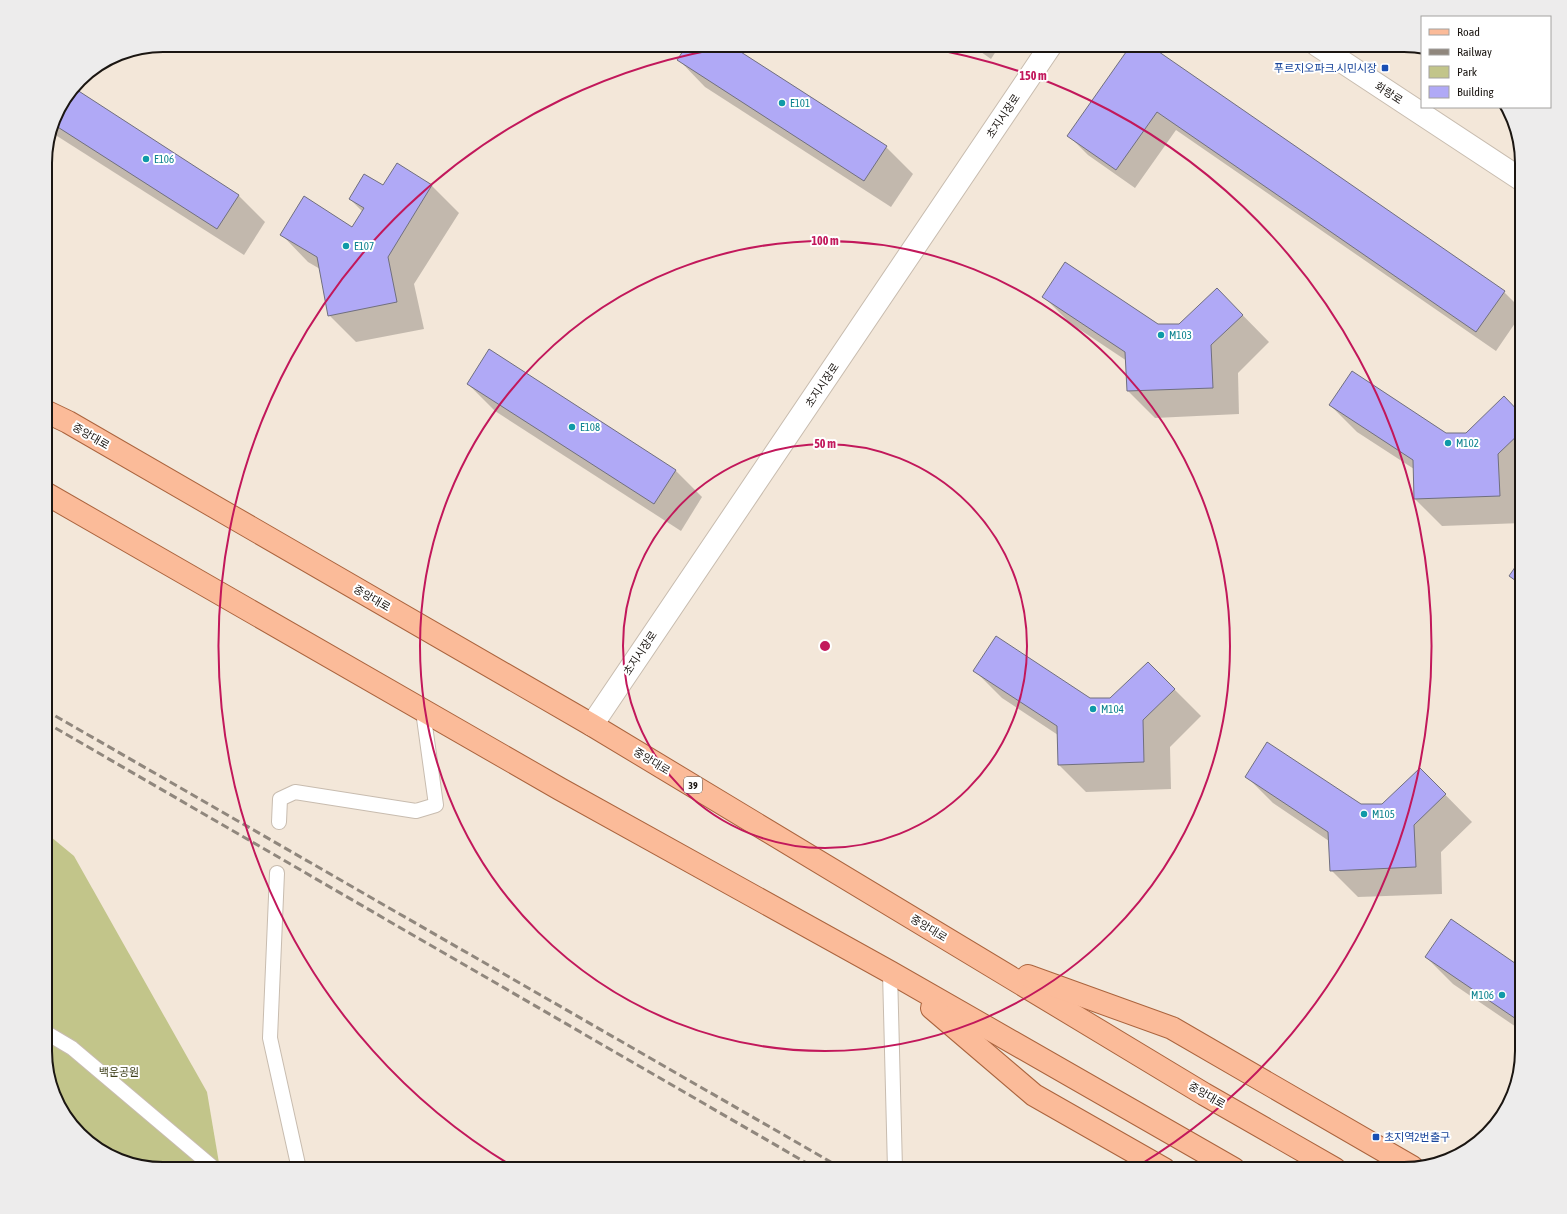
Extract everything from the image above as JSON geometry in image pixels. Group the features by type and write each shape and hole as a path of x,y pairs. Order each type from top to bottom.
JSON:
{"main road":[{"name":"중앙대로","path":"52,414 75,426 592,725 1204,1094 1323,1162"},
{"path":"52,497 560,789 890,972 1222,1162"},
{"path":"983,960 1172,1028 1403,1162"},
{"path":"890,972 1034,1095 1152,1162"}],"street":[{"name":"초지시장로","path":"592,725 1046,52"},
{"name":"화랑로","path":"1328,52 1515,175"}],"lane":[{"path":"279,822 280,799 295,792 416,811 436,805 423,710"},
{"path":"277,874 270,1038 297,1162"},
{"path":"890,972 895,1162"},
{"path":"52,1036 72,1048 207,1162"}],"green space":[{"name":"백운공원","path":"52,838 74,856 207,1092 219,1162 156,1162 127,1156 107,1147 95,1139 71,1113 60,1093 54,1073 52,1058"}],"building":[{"name":"E101","path":"682,52 741,52 887,146 864,181 677,60"},
{"path":"1126,52 1159,52 1505,291 1476,332 1157,112 1116,170 1067,136"},
{"name":"E106","path":"79,91 239,195 217,229 58,127 67,107 75,95"},
{"name":"E107","path":"397,163 432,185 388,257 397,302 328,316 317,257 280,235 304,196 352,227 364,208 349,199 364,174 383,185"},
{"name":"M103","path":"1065,262 1158,324 1179,324 1217,288 1243,315 1211,345 1213,388 1127,391 1125,352 1042,297"},
{"name":"E108","path":"489,349 676,470 654,504 467,384"},
{"name":"M102","path":"1352,371 1446,433 1466,433 1504,396 1515,408 1515,438 1498,454 1500,496 1414,499 1413,460 1329,405"},
{"path":"1515,567 1515,580 1509,576"},
{"name":"M104","path":"996,636 1090,698 1110,698 1148,662 1175,689 1143,720 1144,762 1058,765 1057,726 973,671"},
{"name":"M105","path":"1267,742 1361,804 1382,804 1420,768 1446,794 1414,825 1416,867 1330,871 1328,832 1245,777"},
{"name":"M106","path":"1451,919 1515,963 1515,1018 1425,957"}],"railway":[{"path":"52,714 831,1162"},
{"path":"52,726 805,1162"}],"place":[{"name":"푸르지오파크.시민시장","path":"1385,68"},
{"name":"E101","path":"782,103"},
{"name":"E106","path":"146,159"},
{"name":"E107","path":"346,246"},
{"name":"M103","path":"1161,335"},
{"name":"E108","path":"572,427"},
{"name":"M102","path":"1448,443"},
{"name":"M104","path":"1093,709"},
{"name":"M105","path":"1364,814"},
{"name":"M106","path":"1502,995"},
{"name":"초지역2번출구","path":"1376,1137"}]}
